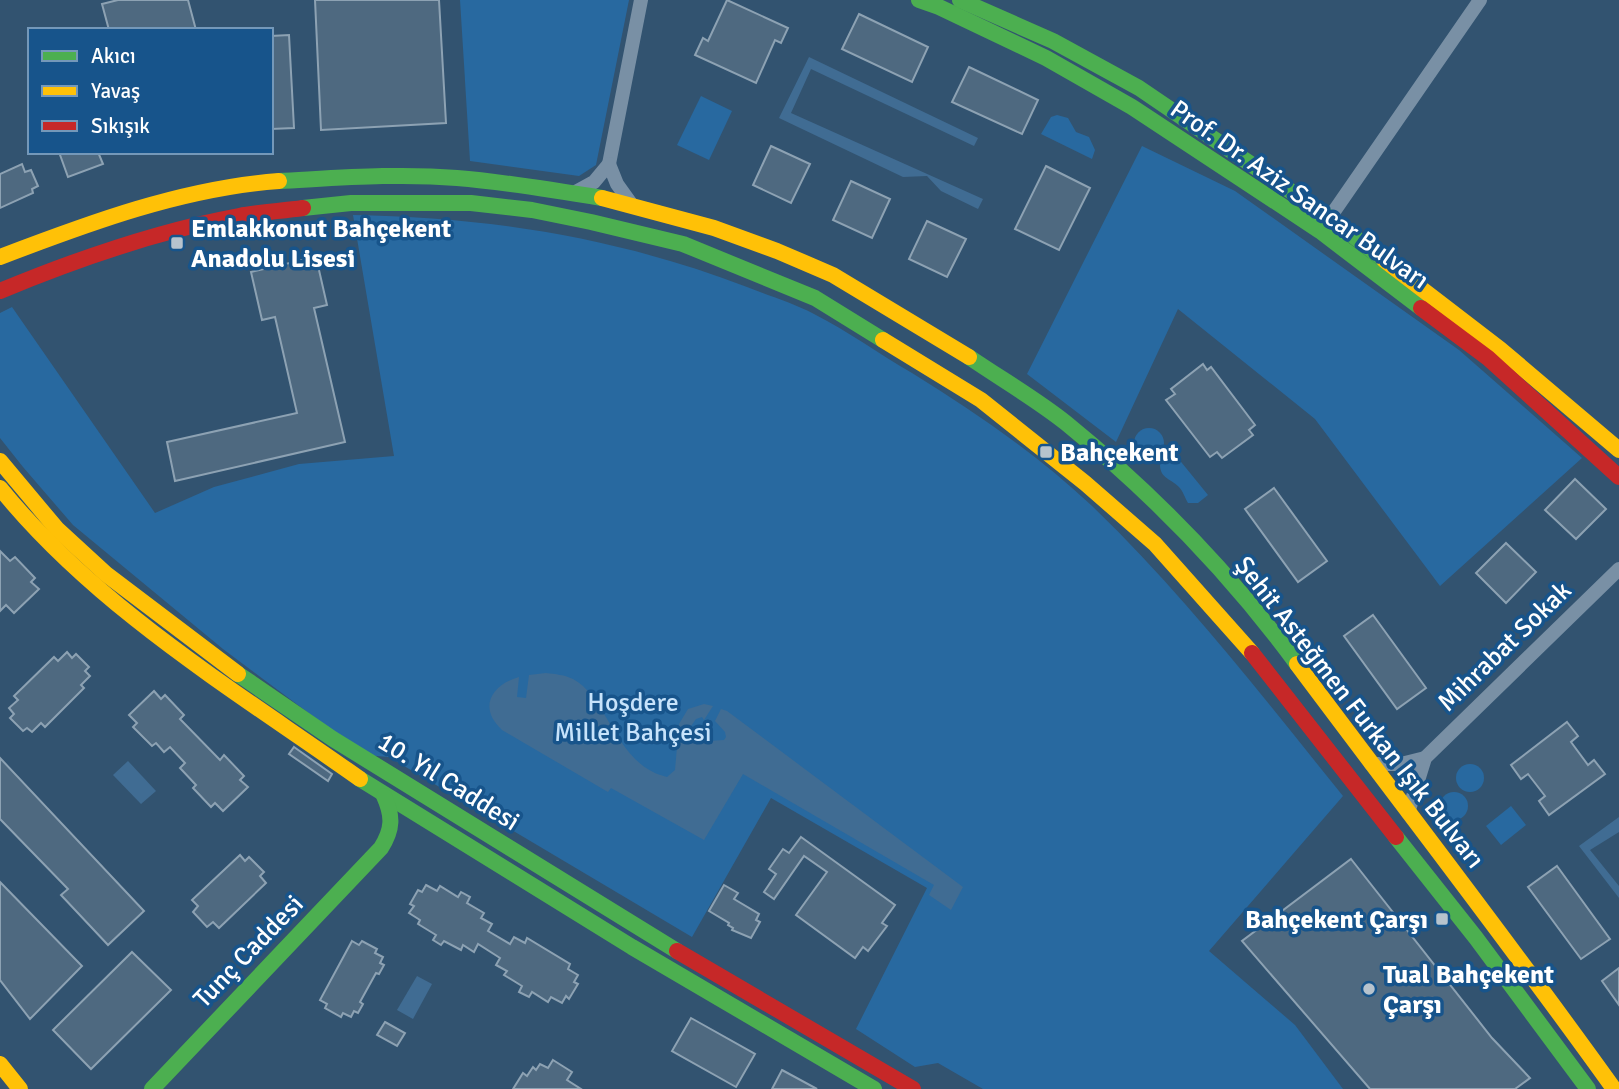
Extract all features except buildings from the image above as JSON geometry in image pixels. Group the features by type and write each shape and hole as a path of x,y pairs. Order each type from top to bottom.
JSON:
{"main road":[{"name":"Prof. Dr. Aziz Sancar Bulvarı","path":"919,0 1046,58 1132,107 1325,225 1488,358 1619,477"},
{"name":"Prof. Dr. Aziz Sancar Bulvarı","path":"960,0 1053,41 1139,88 1500,349 1619,450"},
{"name":"Şehit Asteğmen Furkan Işık Bulvarı","path":"0,257 82,226 204,191 271,182 367,176 455,178 573,193 632,205 714,228 833,275 962,352 1064,422 1131,480 1196,542 1280,640 1523,962 1614,1089"},
{"path":"204,191 204,223"},
{"name":"Şehit Asteğmen Furkan Işık Bulvarı","path":"0,290 105,251 242,215 351,202 471,203 591,222 684,244 816,298 981,400 1085,483 1155,544 1247,646 1476,938 1588,1089"},
{"name":"10. Yıl Caddesi","path":"0,461 57,529 106,574 235,672 333,739 699,965 913,1089"},
{"name":"10. Yıl Caddesi","path":"0,488 29,524 84,578 158,636 384,796 412,827 632,947 874,1089"},
{"name":"Tunç Caddesi","path":"152,1089 381,848 391,832 391,810 384,796"},
{"path":"1376,810 1398,797"},
{"name":"Tunç Caddesi","path":"381,848 412,827"},
{"path":"0,1063 20,1089"}],"street":[{"path":"573,193 594,182 609,164 641,0"},
{"path":"1325,225 1480,0"},
{"path":"609,164 617,184 632,205"},
{"name":"Mihrabat Sokak","path":"1424,758 1619,569"},
{"path":"1371,764 1401,764 1424,758"},
{"path":"1408,813 1424,758"}],"green space":[{"path":"460,0 629,0 596,165 579,176 470,161"},
{"path":"701,96 732,111 709,160 677,145"},
{"path":"1057,115 1068,118 1076,132 1089,137 1095,150 1092,159 1041,134 1051,117"},
{"path":"1142,146 1235,191 1459,350 1582,458 1440,586 1315,419 1178,309 1116,442 1027,374"},
{"name":"Hoşdere Millet Bahçesi","path":"353,215 454,220 553,233 651,255 781,300 827,321 936,388 1005,434 1070,486 1125,539 1190,610 1343,796 1209,951 1295,1025 1343,1089 983,1089 938,1063 915,1067 856,1029 927,888 771,798 692,937 389,757 365,755 223,649 73,525 0,438 0,313 12,307 155,513 214,487 299,464 394,456"},
{"path":"1149,428 1155,429 1163,437 1163,449 1155,457 1149,458 1143,457 1135,449 1134,443 1135,437 1143,429"},
{"path":"1173,452 1208,495 1198,503 1188,503 1180,489 1161,471 1160,461"},
{"path":"1470,764 1480,768 1484,778 1480,788 1470,792 1460,788 1456,778 1460,768"},
{"path":"1454,792 1464,796 1468,806 1464,816 1454,820 1444,816 1440,806 1444,796"},
{"path":"1511,806 1526,825 1501,845 1486,826"}],"shaded area":[{"path":"809,57 978,138 974,146 811,69 791,113 983,199 978,209 941,191 927,176 903,177 779,118"},
{"path":"546,673 573,679 585,688 635,759 650,770 667,777 675,770 679,724 688,709 704,704 713,706 704,720 702,717 696,719 691,726 695,735 708,741 724,740 726,737 715,721 721,709 727,711 963,887 951,910 929,895 934,885 743,774 704,840 611,788 608,792 502,730 495,722 489,706 495,691 519,677 517,697 526,698 529,675"},
{"path":"128,761 156,791 141,804 113,775"},
{"path":"1619,817 1619,832 1590,850 1619,886 1619,898 1579,846"},
{"path":"417,976 432,984 413,1019 397,1010"}],"traffic: fast":[{"path":"919,0 1046,58 1132,107 1320,231 1421,308"},
{"path":"960,0 1053,41 1139,88 1330,218 1384,260"},
{"path":"279,181 368,176 435,177 512,184 602,198"},
{"path":"303,208 351,203 471,203 532,210 591,222 683,244 815,298 883,340"},
{"path":"969,357 1055,414 1159,506 1218,567 1297,664"},
{"path":"238,674 333,739 677,951"},
{"path":"360,779 632,947 874,1089"},
{"path":"152,1089 381,848 388,835 390,822 384,796"},
{"path":"1396,837 1476,938 1588,1089"}],"traffic: slow":[{"path":"0,257 102,220 172,199 279,181"},
{"path":"602,198 714,228 833,275 969,357"},
{"path":"1384,260 1500,349 1619,450"},
{"path":"883,340 981,400 1085,483 1155,544 1252,653"},
{"path":"0,461 57,529 106,574 238,674"},
{"path":"0,488 38,531 124,610 217,680 360,779"},
{"path":"1297,664 1614,1089"},
{"path":"0,1064 20,1089"}],"traffic: jam":[{"path":"0,291 88,257 148,238 208,222 303,208"},
{"path":"1421,308 1488,358 1619,477"},
{"path":"1252,653 1396,837"},
{"path":"677,951 913,1089"}],"place":[{"name":"Emlakkonut Bahçekent Anadolu Lisesi","path":"177,243"},
{"name":"Bahçekent","path":"1046,452"},
{"name":"Bahçekent Çarşı","path":"1442,919"},
{"name":"Tual Bahçekent Çarşı","path":"1369,989"}]}
